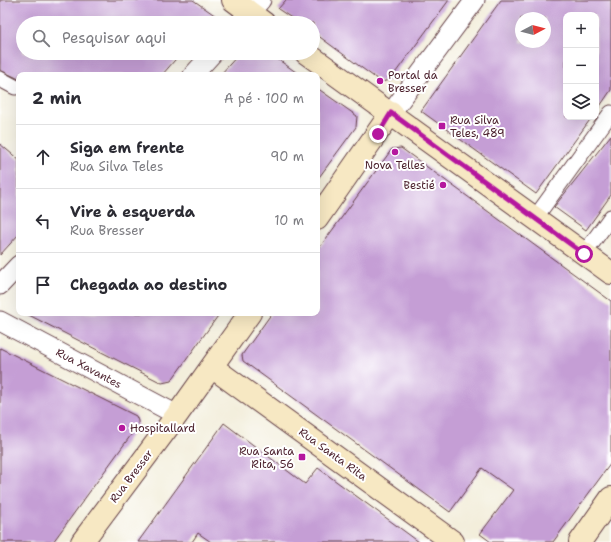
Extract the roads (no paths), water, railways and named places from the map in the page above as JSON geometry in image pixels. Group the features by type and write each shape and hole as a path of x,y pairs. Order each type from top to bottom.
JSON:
{"main road":[{"path":"232,0 254,15"},
{"path":"316,60 611,274"},
{"path":"320,215 391,113"},
{"name":"Rua Bresser","path":"82,542 212,367 248,316"},
{"name":"Rua Santa Rita","path":"212,367 453,542"},
{"path":"580,542 611,498"}],"street":[{"path":"391,113 475,0"},
{"path":"195,72 206,60"},
{"path":"0,79 15,87"},
{"path":"535,218 611,113"},
{"path":"584,254 611,217"},
{"path":"0,285 16,268"},
{"name":"Rua Xavantes","path":"0,321 177,414"}],"place":[{"name":"Portal da Bresser","path":"380,81"},
{"name":"Rua Silva Teles, 489","path":"442,126"},
{"name":"Nova Telles","path":"395,152"},
{"name":"Bestié","path":"443,185"},
{"name":"Hospitallard","path":"122,428"},
{"name":"Rua Santa Rita, 56","path":"302,457"}]}
